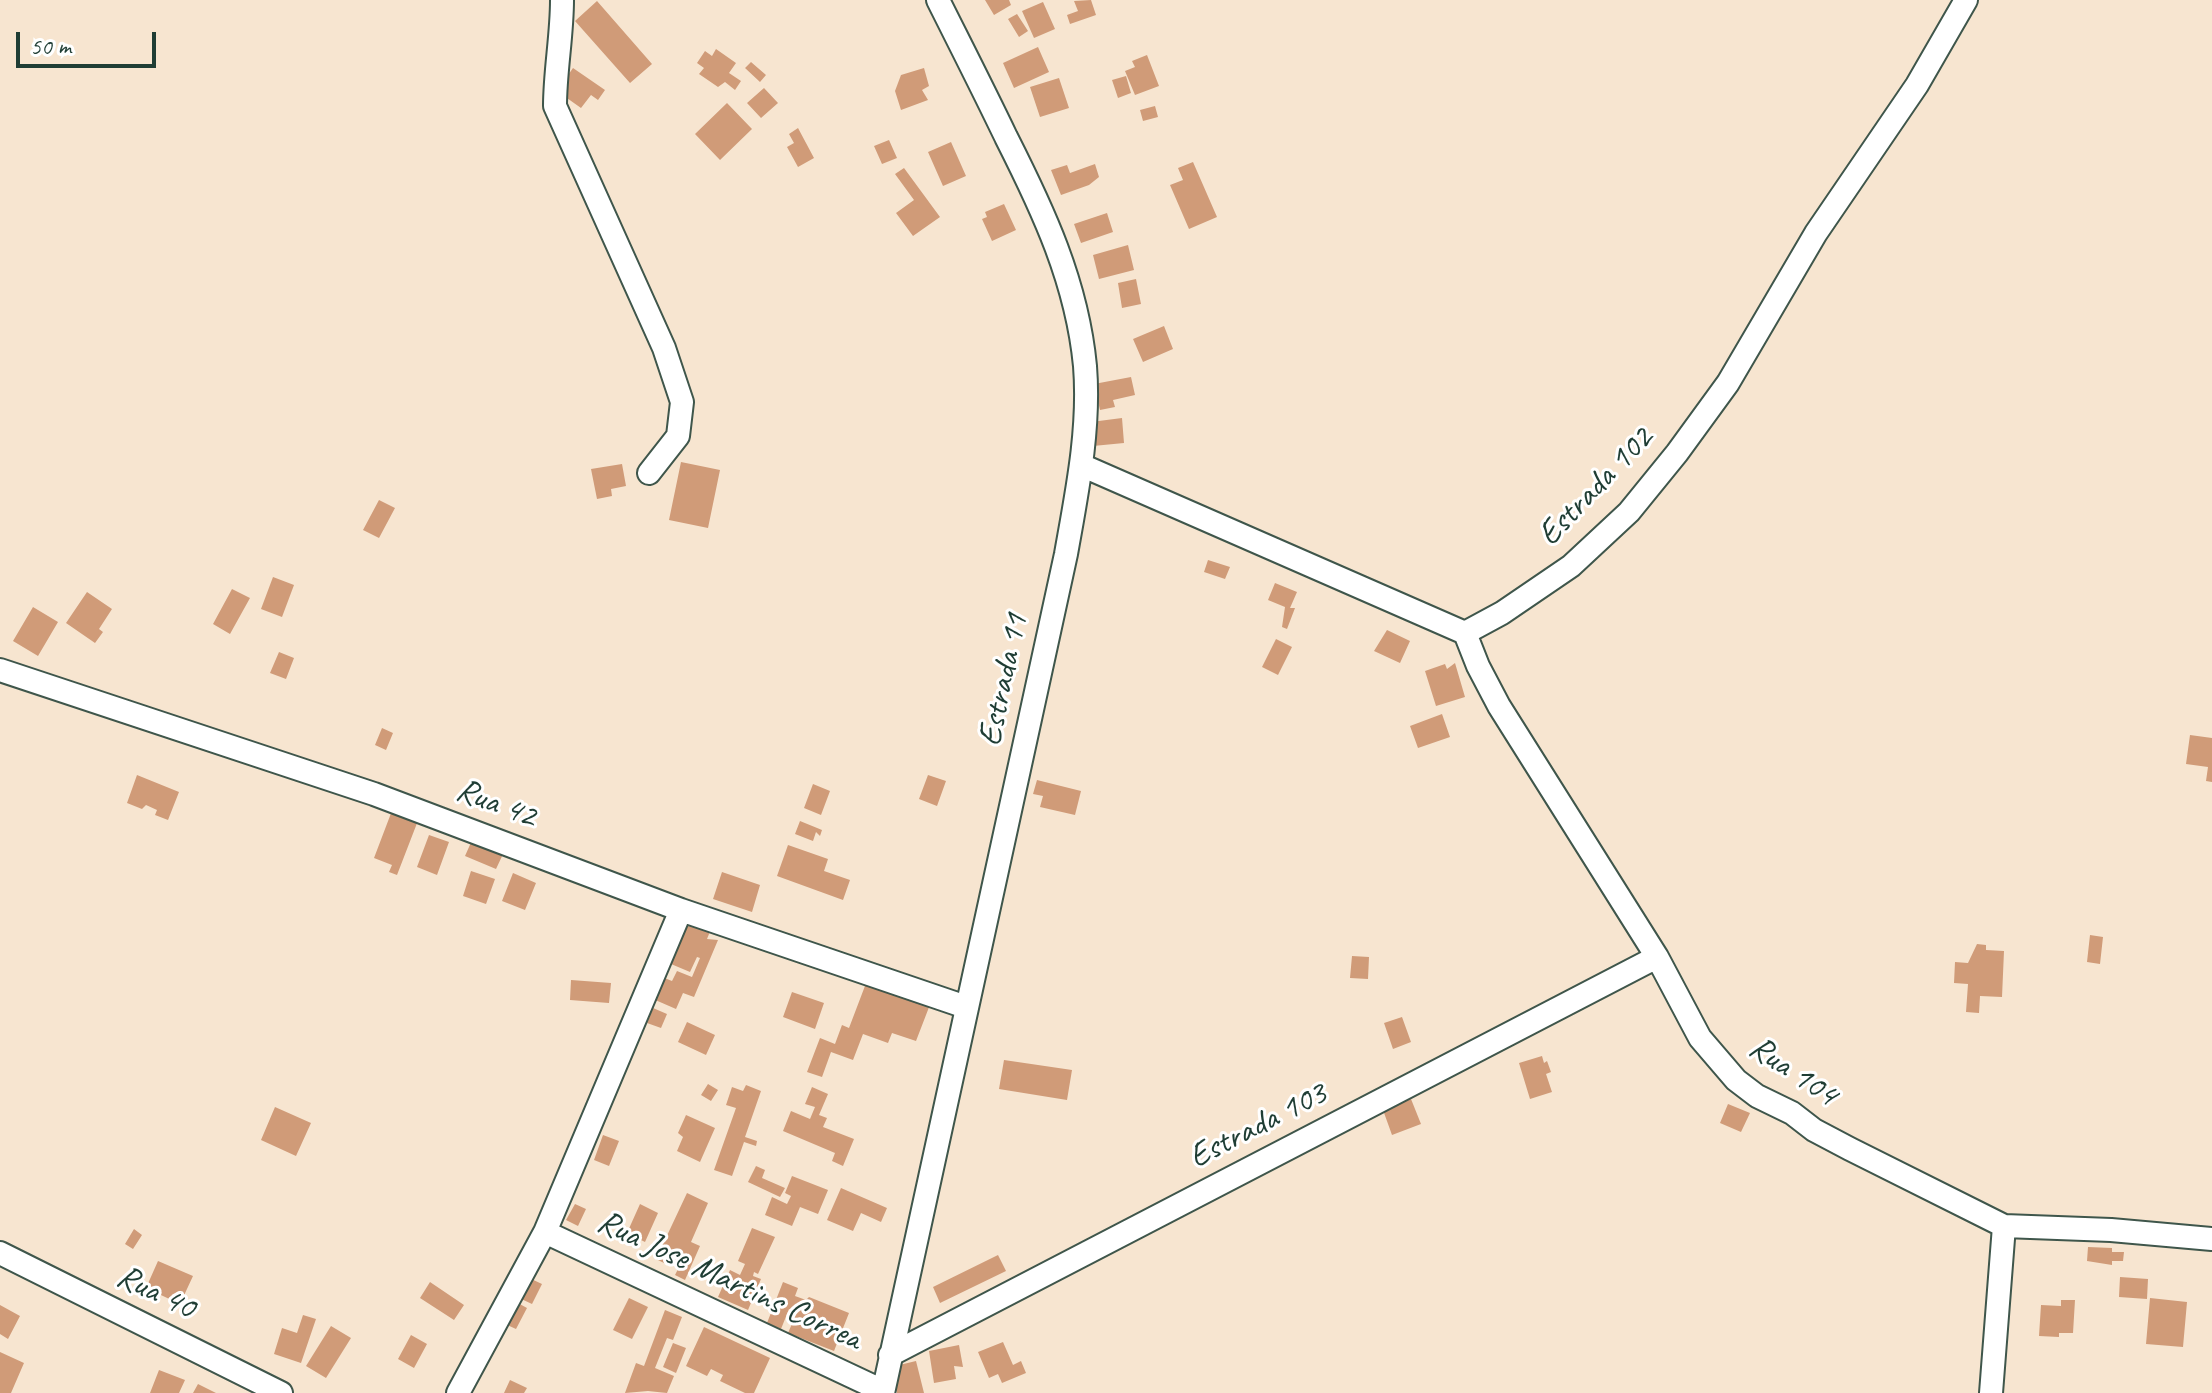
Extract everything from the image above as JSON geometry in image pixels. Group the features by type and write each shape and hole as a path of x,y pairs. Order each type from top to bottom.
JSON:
{"street":[{"path":"562,0 555,106 664,348 682,402 678,436 649,473"},
{"name":"Estrada 11","path":"883,1392 1066,554 1081,465 1085,367 1075,298 1040,205 938,0"},
{"name":"Estrada 102","path":"1465,633 1502,613 1571,566 1629,512 1677,453 1728,383 1816,233 1917,85 1966,0"},
{"path":"1081,465 1465,633"},
{"name":"Rua 104","path":"1465,633 1499,706 1657,957 1700,1038 1736,1080 1757,1096 1792,1113 1814,1130 2004,1226 2111,1230 2212,1239"},
{"name":"Rua 42","path":"0,670 374,794 681,910 966,1007"},
{"path":"458,1393 545,1232 681,910"},
{"name":"Estrada 103","path":"890,1355 1657,957"},
{"path":"1991,1393 2004,1226"},
{"name":"Rua Jose Martins Correa","path":"545,1232 883,1392"},
{"name":"Rua 40","path":"0,1253 281,1393"}],"building":[{"path":"985,0 1009,0 1011,5 994,15"},
{"path":"1091,0 1096,15 1070,24 1067,15 1078,11 1074,1"},
{"path":"597,1 652,64 630,83 575,21"},
{"path":"1043,2 1055,29 1034,38 1022,11"},
{"path":"1017,14 1028,31 1019,37 1008,19"},
{"path":"1038,47 1049,72 1014,88 1003,63"},
{"path":"716,49 736,63 729,73 741,81 735,90 725,82 718,87 699,74 704,68 697,63 705,51 712,56"},
{"path":"1147,55 1159,86 1135,95 1125,71 1135,67 1132,61"},
{"path":"751,62 766,75 760,82 745,68"},
{"path":"573,68 605,90 598,100 591,95 581,108 557,91"},
{"path":"924,68 929,86 922,90 928,100 901,110 895,91 901,75"},
{"path":"1126,76 1131,93 1118,98 1112,80"},
{"path":"1059,78 1069,108 1040,117 1030,87"},
{"path":"764,88 778,103 761,118 747,103"},
{"path":"727,103 752,129 720,160 695,134"},
{"path":"1155,106 1158,117 1143,121 1140,110"},
{"path":"798,128 814,158 798,167 787,147 794,143 789,134"},
{"path":"889,140 897,158 882,164 874,146"},
{"path":"951,142 966,176 943,186 928,152"},
{"path":"1193,162 1217,217 1189,229 1170,185 1183,180 1178,168"},
{"path":"1095,164 1099,177 1089,185 1061,195 1051,170 1067,165 1070,173"},
{"path":"904,168 940,217 913,236 896,213 914,200 895,174"},
{"path":"1004,204 1016,230 992,241 982,219 987,217 985,212"},
{"path":"1107,213 1113,232 1081,243 1074,224"},
{"path":"1128,245 1134,270 1099,279 1093,255"},
{"path":"1136,279 1141,304 1122,308 1118,283"},
{"path":"1164,326 1173,349 1143,362 1133,339"},
{"path":"1131,377 1135,395 1113,400 1115,407 1100,410 1094,384"},
{"path":"1122,418 1124,443 1093,446 1091,422"},
{"path":"681,462 720,470 708,528 669,520"},
{"path":"622,464 626,486 611,489 612,496 597,499 591,469"},
{"path":"379,500 395,508 379,538 363,530"},
{"path":"1208,560 1230,567 1225,579 1204,572"},
{"path":"273,577 294,585 282,617 261,609"},
{"path":"1275,583 1297,592 1290,608 1295,608 1287,629 1282,627 1285,607 1268,600"},
{"path":"232,589 250,598 230,634 213,624"},
{"path":"87,592 112,609 99,629 103,632 95,643 66,623"},
{"path":"33,607 58,622 38,656 13,641"},
{"path":"1387,630 1410,641 1400,663 1374,651"},
{"path":"1276,639 1292,647 1278,675 1262,667"},
{"path":"279,652 294,658 286,679 270,673"},
{"path":"1455,663 1465,697 1436,706 1425,671 1445,664 1447,669"},
{"path":"1442,714 1450,737 1418,748 1410,726"},
{"path":"382,728 393,733 386,750 375,745"},
{"path":"2190,735 2212,738 2212,782 2206,781 2208,767 2186,764"},
{"path":"137,775 179,792 168,820 155,815 157,810 146,805 142,809 127,803"},
{"path":"928,775 946,781 937,806 919,799"},
{"path":"1037,780 1081,791 1075,815 1040,807 1043,796 1033,794"},
{"path":"813,784 830,791 821,815 804,808"},
{"path":"393,808 419,818 397,875 389,872 392,865 374,858"},
{"path":"800,821 822,830 820,836 816,832 813,841 795,834"},
{"path":"429,835 449,842 437,875 417,867"},
{"path":"473,838 504,852 496,869 465,856"},
{"path":"788,845 828,859 824,871 850,880 843,900 777,876"},
{"path":"471,871 495,879 486,904 463,896"},
{"path":"722,872 760,885 752,912 713,899"},
{"path":"513,873 536,883 525,910 502,901"},
{"path":"689,920 711,929 707,939 718,940 694,997 683,993 676,1009 653,999 662,977 672,981 677,971 692,977 700,958 697,957 690,972 671,964"},
{"path":"2090,935 2103,937 2100,964 2087,962"},
{"path":"1977,944 1986,945 1986,950 2004,951 2002,997 1980,996 1979,1013 1966,1012 1968,984 1954,983 1955,962 1968,963"},
{"path":"1352,956 1369,957 1368,979 1350,978"},
{"path":"868,978 931,1002 916,1041 892,1033 888,1043 863,1034 853,1060 831,1052 822,1077 807,1072 820,1038 835,1044 842,1025 849,1028"},
{"path":"571,980 611,983 609,1003 570,1000"},
{"path":"792,992 824,1003 815,1029 783,1017"},
{"path":"653,1008 667,1014 661,1028 647,1023"},
{"path":"1402,1017 1411,1042 1393,1049 1384,1023"},
{"path":"687,1022 715,1035 706,1055 678,1042"},
{"path":"1542,1056 1551,1072 1546,1074 1552,1092 1530,1099 1519,1063"},
{"path":"1004,1060 1072,1070 1067,1100 999,1089"},
{"path":"708,1084 718,1090 711,1101 701,1095"},
{"path":"746,1085 761,1091 745,1137 757,1141 756,1146 744,1142 732,1176 714,1170 736,1108 726,1105 732,1087 743,1091"},
{"path":"812,1087 828,1094 819,1115 827,1118 823,1127 854,1139 843,1166 832,1161 835,1153 783,1131 791,1111 810,1119 815,1107 805,1104"},
{"path":"1411,1099 1421,1124 1392,1135 1383,1110"},
{"path":"1728,1104 1750,1113 1741,1132 1720,1123"},
{"path":"275,1107 311,1123 296,1156 261,1140"},
{"path":"686,1115 715,1128 700,1162 677,1151 683,1137 678,1133"},
{"path":"603,1135 619,1141 609,1166 594,1160"},
{"path":"756,1166 765,1170 762,1178 785,1188 780,1197 748,1182"},
{"path":"792,1176 828,1190 818,1214 800,1207 792,1226 765,1215 772,1197 787,1204 791,1196 785,1193"},
{"path":"841,1188 887,1208 881,1222 861,1213 853,1231 827,1220"},
{"path":"687,1193 708,1203 691,1242 700,1246 685,1280 675,1275 681,1263 669,1257 666,1264 656,1259"},
{"path":"575,1204 586,1209 578,1226 566,1220"},
{"path":"640,1204 658,1213 645,1242 627,1233"},
{"path":"752,1228 775,1237 758,1274 754,1272 753,1276 761,1279 748,1310 718,1297 730,1270 740,1275 745,1264 738,1261"},
{"path":"134,1229 142,1235 133,1249 125,1244"},
{"path":"2088,1247 2124,1252 2123,1261 2112,1261 2112,1265 2087,1261"},
{"path":"998,1255 1006,1271 940,1303 933,1287"},
{"path":"158,1261 193,1276 180,1304 146,1288"},
{"path":"527,1277 542,1284 532,1304 517,1297"},
{"path":"2120,1277 2148,1279 2147,1299 2119,1297"},
{"path":"430,1282 464,1305 454,1320 420,1298"},
{"path":"783,1282 798,1288 795,1296 806,1300 809,1297 849,1313 834,1351 788,1333 797,1312 789,1309 781,1329 767,1323"},
{"path":"629,1298 648,1307 632,1339 613,1330"},
{"path":"2150,1298 2187,1302 2183,1347 2146,1344"},
{"path":"2061,1300 2075,1300 2073,1333 2059,1333 2059,1337 2039,1336 2041,1305 2061,1306"},
{"path":"516,1302 527,1308 516,1329 505,1324"},
{"path":"0,1305 20,1316 8,1339 0,1334"},
{"path":"665,1310 682,1317 673,1340 667,1338 655,1368 674,1376 667,1393 625,1393 636,1363 644,1366"},
{"path":"303,1315 316,1319 301,1363 274,1354 282,1328 297,1333"},
{"path":"331,1326 351,1338 326,1378 306,1366"},
{"path":"704,1327 770,1358 754,1393 745,1393 720,1381 723,1375 711,1369 707,1376 686,1366"},
{"path":"411,1335 427,1344 414,1368 398,1359"},
{"path":"1003,1342 1013,1365 1021,1361 1026,1373 1002,1383 998,1374 989,1378 978,1352"},
{"path":"673,1343 686,1348 676,1373 663,1367"},
{"path":"959,1345 963,1367 954,1366 956,1379 934,1383 929,1351"},
{"path":"0,1352 24,1363 11,1393 0,1393"},
{"path":"916,1361 924,1393 897,1393 891,1367"},
{"path":"159,1370 185,1380 179,1393 150,1393"},
{"path":"510,1380 527,1388 524,1393 504,1393"},
{"path":"198,1384 216,1393 193,1393"}]}
